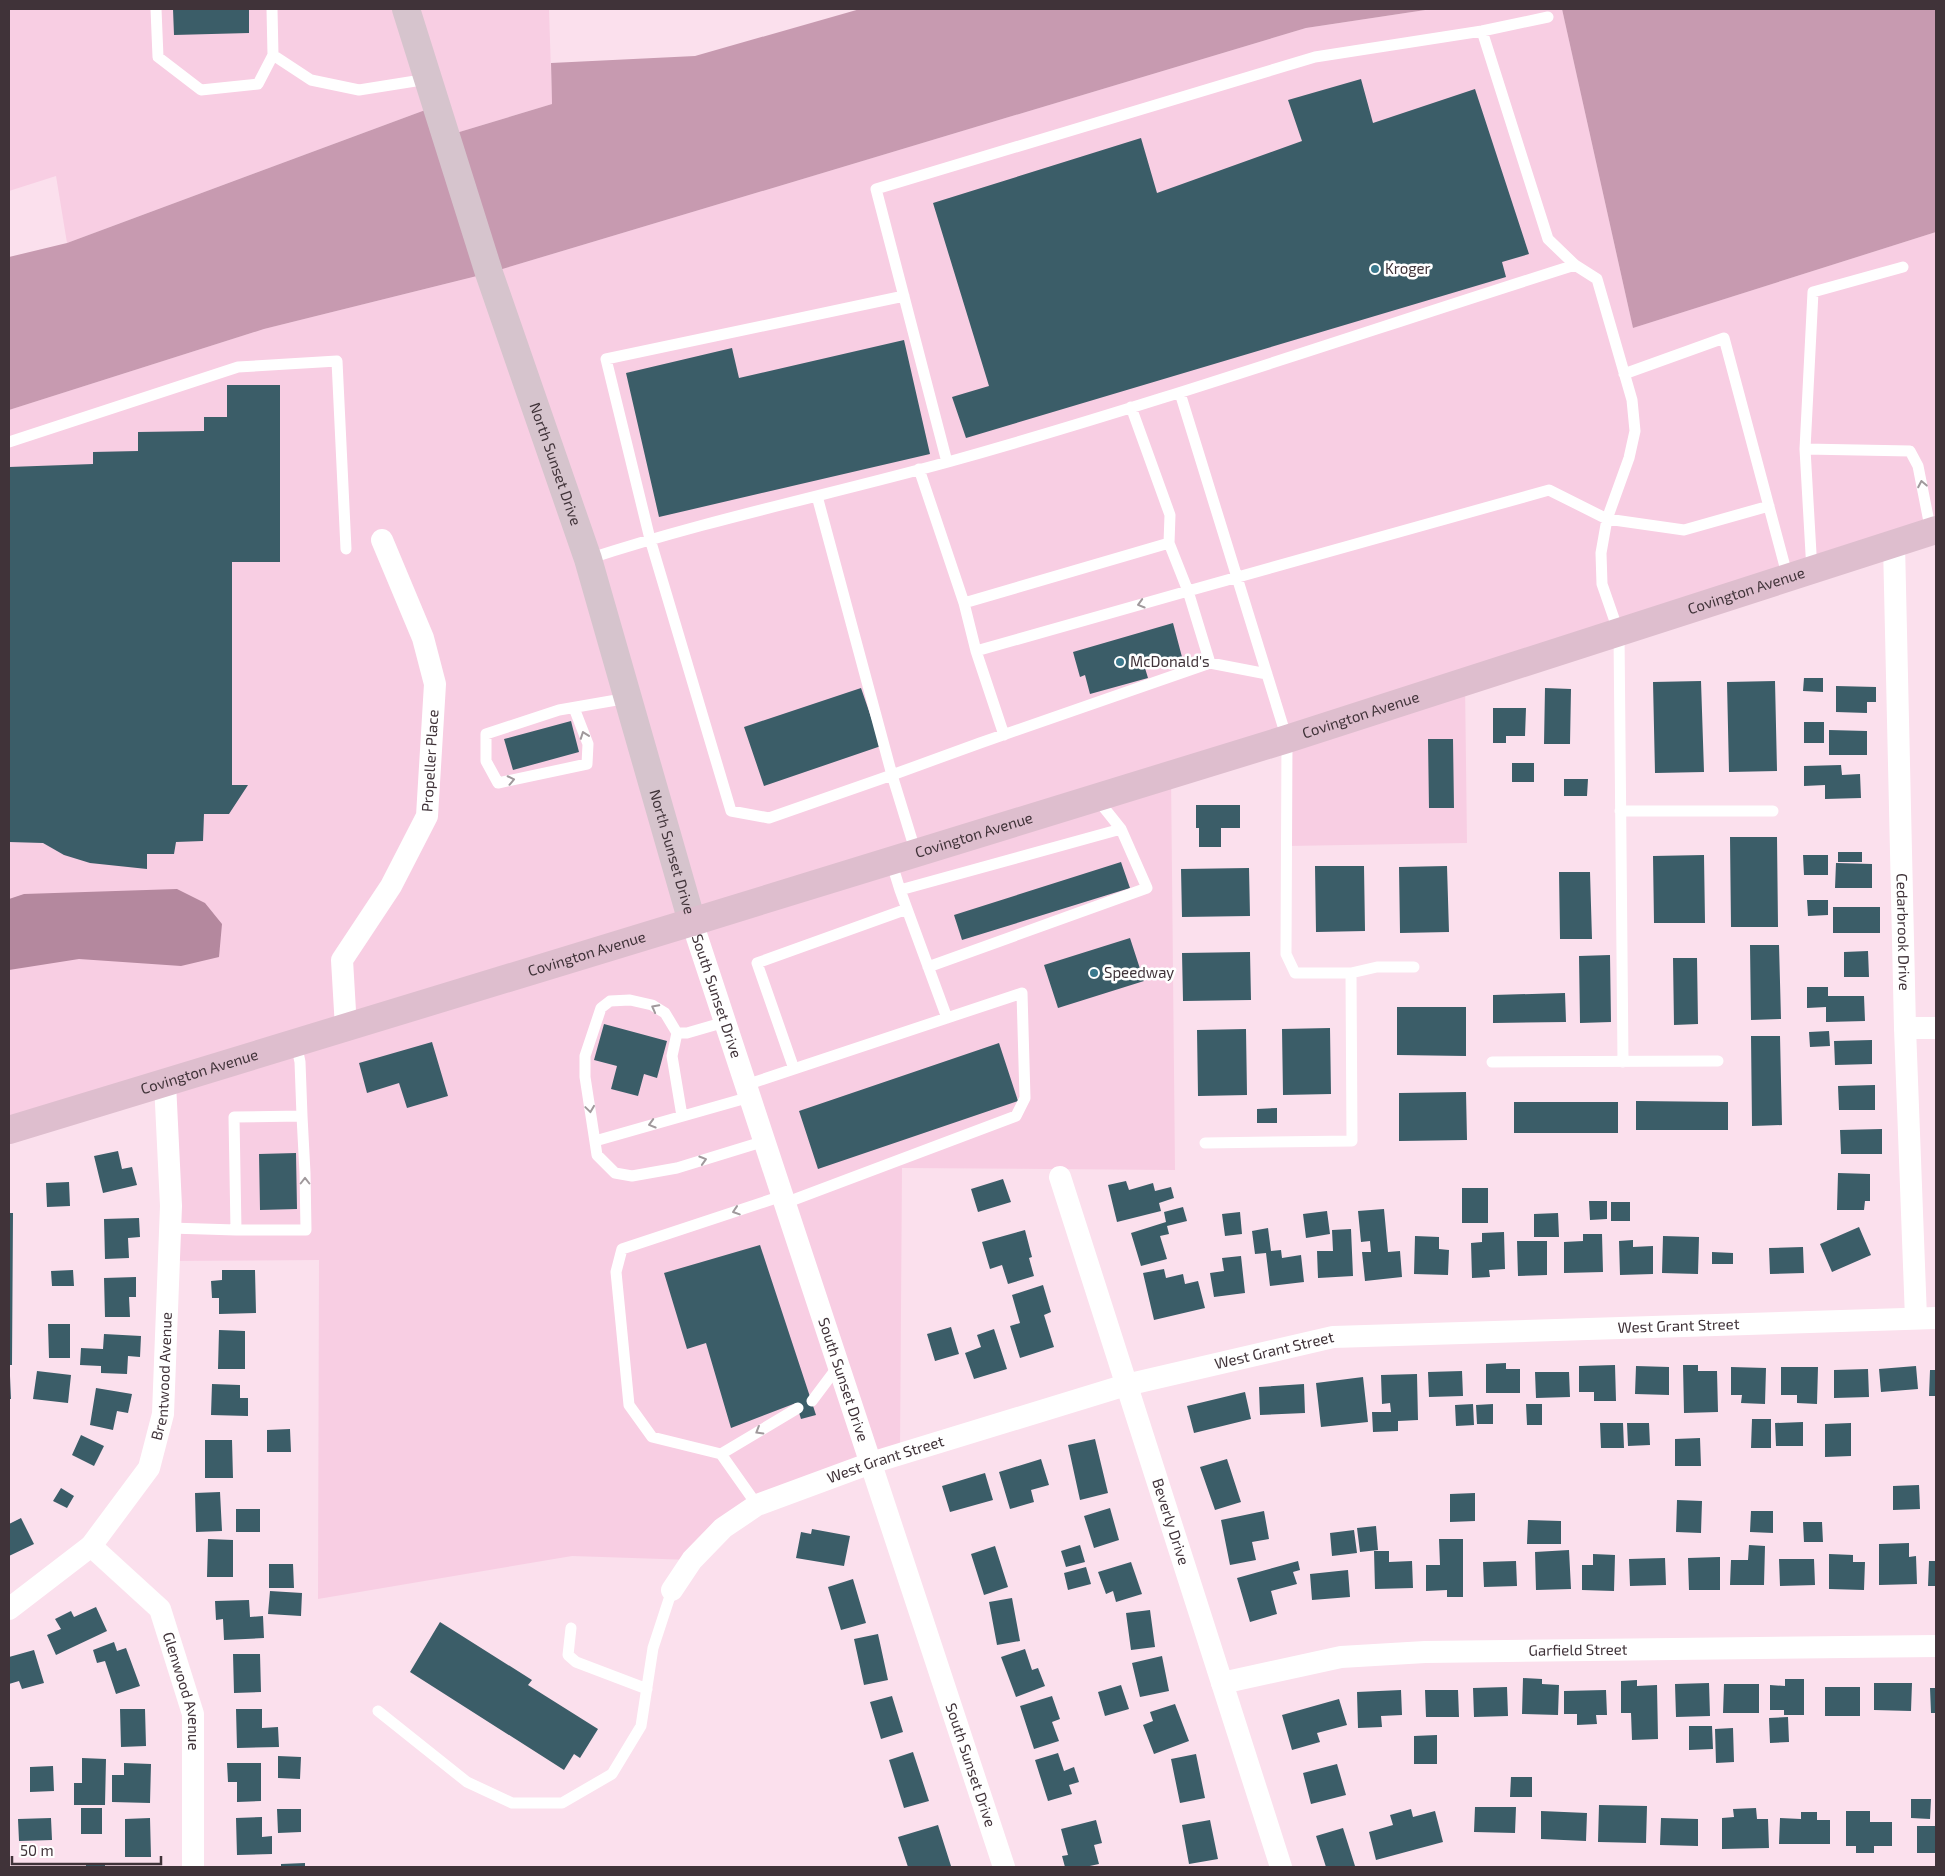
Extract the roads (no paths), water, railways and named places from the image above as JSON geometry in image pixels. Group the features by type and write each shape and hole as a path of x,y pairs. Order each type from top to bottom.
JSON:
{"main road":[{"name":"North Sunset Drive","path":"406,9 489,273 588,558 692,922"},
{"name":"Covington Avenue","path":"9,1130 1096,798 1619,633 1934,531"}],"street":[{"name":"Propeller Place","path":"346,1028 342,960 391,886 427,816 435,684 422,638 382,540"},
{"name":"Cedarbrook Drive","path":"1894,544 1905,1028 1926,1318"},
{"name":"South Sunset Drive","path":"692,922 1004,1867"},
{"path":"1905,1028 1936,1028"},
{"name":"Brentwood Avenue","path":"9,1609 91,1546 149,1468 163,1414 171,1206 165,1083"},
{"name":"Beverly Drive","path":"1060,1177 1281,1867"},
{"name":"West Grant Street","path":"672,1590 692,1560 723,1528 757,1504 871,1463 1126,1384 1333,1337 1926,1318"},
{"name":"Glenwood Avenue","path":"91,1546 160,1609 192,1714 192,1867"},
{"name":"Garfield Street","path":"1222,1682 1340,1657 1425,1652 1936,1646"}],"lane":[{"path":"156,9 158,56 201,90 258,84 273,55 272,9"},
{"path":"947,462 876,189 1315,56 1482,31 1548,17"},
{"path":"1482,31 1548,239 1575,265 1597,279 1632,400 1635,431 1629,458 1607,519 1600,553 1602,584 1619,633 1623,1062"},
{"path":"273,55 312,80 358,90 428,79"},
{"path":"588,558 650,539 947,462 1180,393 1575,265"},
{"path":"1800,575 1812,292 1903,267"},
{"path":"904,296 606,359 650,539 731,811 768,818 1210,663 1267,674"},
{"path":"1624,374 1724,338 1768,506 1800,575"},
{"path":"9,442 238,367 337,361 346,549"},
{"path":"1180,393 1287,738 1286,954 1295,973 1351,972 1377,967 1414,967"},
{"path":"1131,407 1170,515 1169,543 1188,591 1210,663"},
{"path":"1806,449 1910,451 1918,466 1934,531"},
{"path":"919,469 964,603 976,651 1004,734"},
{"path":"976,651 1549,490 1607,519 1684,530 1768,506"},
{"path":"817,496 892,775 903,857 900,890 947,1018"},
{"path":"964,603 1169,543"},
{"path":"574,708 588,744 587,764 498,783 486,761 486,734 559,710 628,698"},
{"path":"928,967 1147,888 1121,830 1096,798"},
{"path":"1620,811 1773,811"},
{"path":"900,890 1121,830"},
{"path":"794,1069 757,963 907,909"},
{"path":"1205,1143 1352,1141 1351,972"},
{"path":"595,1141 682,1116 748,1091 794,1069 1022,993 1025,1098 1016,1116 784,1199 622,1249 616,1272 629,1405 652,1437 721,1454 757,1504"},
{"path":"682,1116 672,1056 678,1033 665,1013 652,1005 630,1000 610,1000 601,1008 585,1056 585,1077 597,1156 614,1173 632,1176 677,1168 764,1141"},
{"path":"678,1033 687,1033 725,1022"},
{"path":"170,1228 306,1230 300,1062 296,1043"},
{"path":"1492,1062 1718,1061"},
{"path":"236,1230 234,1117 302,1116"},
{"path":"812,1401 839,1365"},
{"path":"721,1454 798,1408"},
{"path":"378,1711 466,1782 512,1803 562,1803 612,1774 641,1726 653,1648 672,1590"},
{"path":"571,1628 568,1656 576,1662 647,1689"}],"place":[{"name":"Kroger","path":"1375,269"},
{"name":"McDonald's","path":"1120,662"},
{"name":"Speedway","path":"1094,973"}]}
